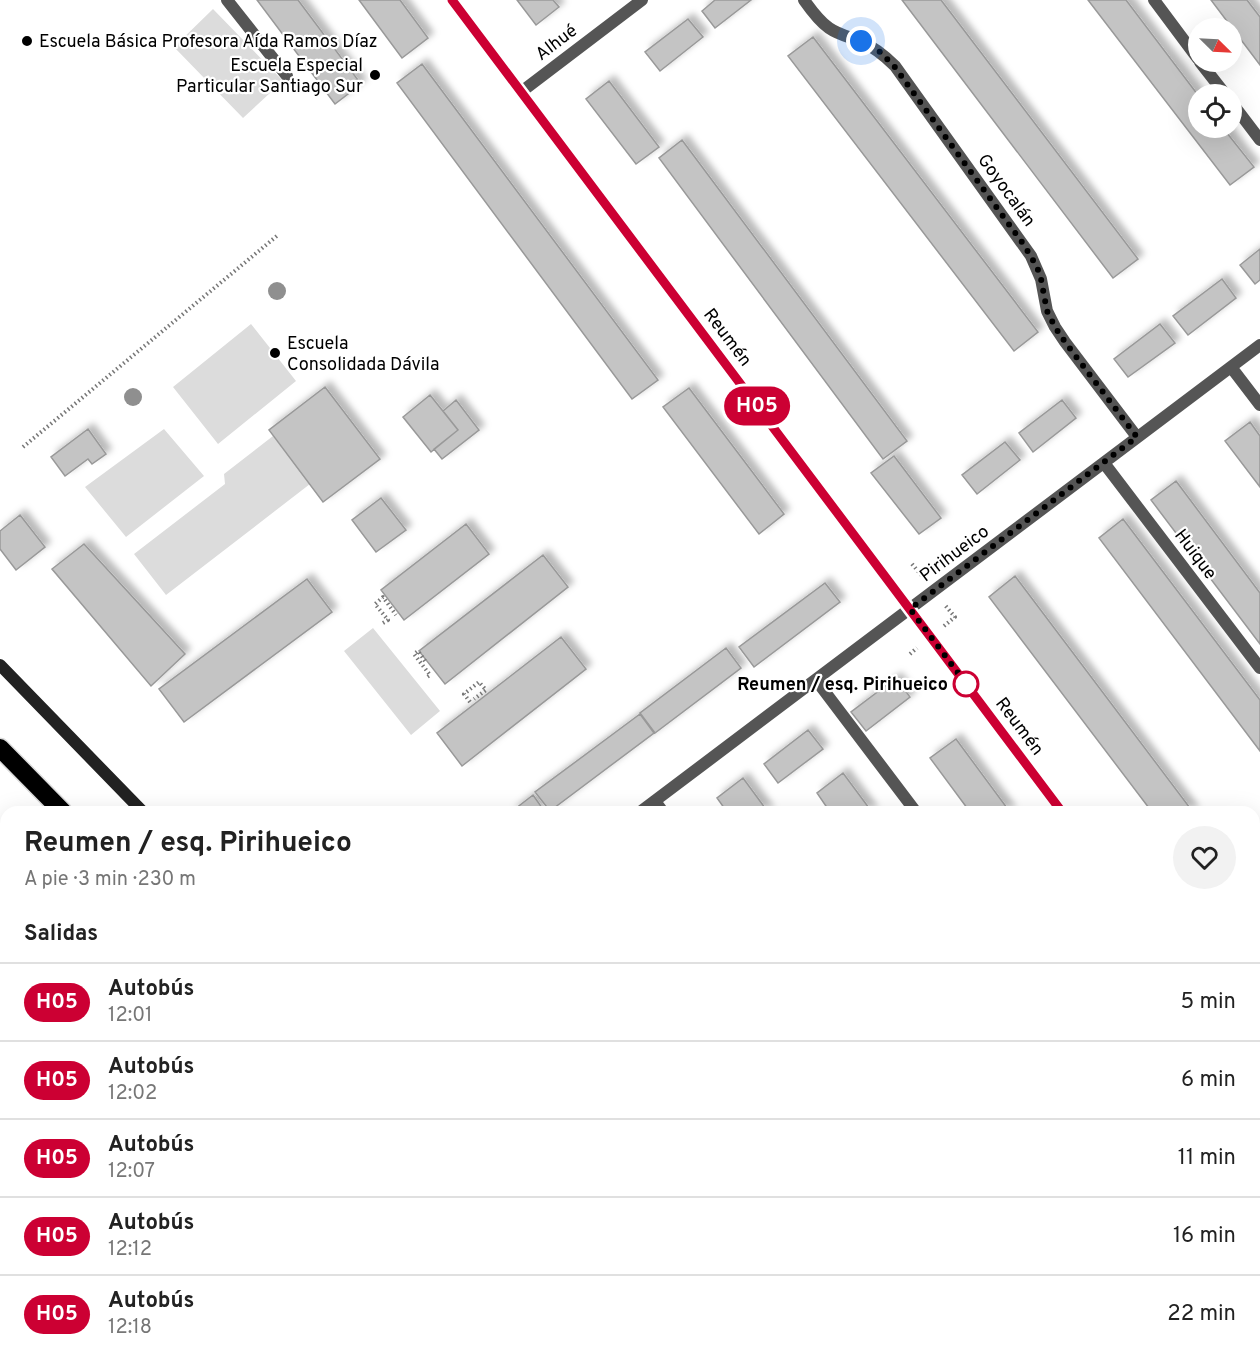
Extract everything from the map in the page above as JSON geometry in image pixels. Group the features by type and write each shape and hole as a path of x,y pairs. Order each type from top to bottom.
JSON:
{"highway":[{"path":"0,748 57,806"}],"main road":[{"path":"0,665 137,806"}],"street":[{"path":"227,0 287,76"},
{"name":"Reumén","path":"452,0 1058,806"},
{"name":"Alhué","path":"521,92 642,0"},
{"name":"Goyocalán","path":"804,0 829,28 838,34 870,45 894,66 1031,256 1041,279 1047,311 1055,327 1137,437"},
{"path":"1154,0 1188,45"},
{"path":"1208,72 1217,84"},
{"path":"1242,116 1260,140"},
{"name":"Pirihueico","path":"648,806 1260,345"},
{"path":"1231,367 1260,405"},
{"name":"Huique","path":"1104,463 1260,668"},
{"path":"816,680 911,806"},
{"path":"655,801 659,806"}],"path":[{"path":"23,447 278,235"},
{"path":"383,623 388,620 375,604 383,597 396,615"},
{"path":"425,660 418,651 414,654 430,675 427,677"},
{"path":"479,682 486,690 472,701 464,693 479,682"}],"shaded area":[{"path":"213,9 283,81 243,118 174,47"},
{"path":"251,324 296,381 218,444 173,387"},
{"path":"164,429 204,476 126,537 85,487"},
{"path":"273,436 310,484 166,595 134,554 225,484 224,474"},
{"path":"373,628 440,711 411,735 344,651"}],"building":[{"path":"257,0 298,0 361,84 335,104"},
{"path":"359,0 400,0 428,38 402,58"},
{"path":"517,0 553,0 559,7 536,25"},
{"path":"715,0 751,0 715,28 702,11"},
{"path":"902,0 941,0 1138,259 1113,278"},
{"path":"1088,0 1126,0 1190,84 1188,130"},
{"path":"1211,0 1247,0 1260,17 1260,65 1242,41 1242,18 1225,18"},
{"path":"688,19 703,37 660,71 645,52"},
{"path":"813,37 1038,332 1014,351 788,56"},
{"path":"422,64 658,380 632,399 397,83"},
{"path":"609,81 659,147 636,164 586,99"},
{"path":"1194,138 1231,138 1254,167 1230,185"},
{"path":"682,140 907,441 883,459 659,158"},
{"path":"1260,249 1260,280 1255,284 1240,265"},
{"path":"1222,279 1236,298 1188,335 1173,316"},
{"path":"1160,324 1175,343 1128,377 1114,359"},
{"path":"325,387 380,459 323,502 269,430"},
{"path":"689,388 784,514 759,534 663,407"},
{"path":"430,395 458,430 431,452 403,417"},
{"path":"456,400 479,430 442,459 434,449 458,430 443,411"},
{"path":"1062,400 1076,418 1033,452 1019,433"},
{"path":"1250,422 1260,436 1260,487 1225,441"},
{"path":"88,429 106,454 92,464 88,459 65,476 51,457"},
{"path":"1005,442 1020,460 977,494 962,475"},
{"path":"894,456 941,518 919,534 871,473"},
{"path":"1176,481 1260,593 1260,644 1151,500"},
{"path":"381,498 406,530 376,552 352,520"},
{"path":"20,515 45,547 16,570 0,549 0,531"},
{"path":"1123,519 1260,700 1260,751 1099,538"},
{"path":"466,524 489,554 404,620 381,590"},
{"path":"84,544 185,654 151,686 52,569"},
{"path":"543,555 568,587 445,684 419,651"},
{"path":"1015,576 1188,806 1147,806 989,597"},
{"path":"307,579 332,612 184,722 159,689"},
{"path":"825,583 840,602 754,667 739,647"},
{"path":"561,637 586,669 462,766 437,733"},
{"path":"726,648 741,668 655,733 640,713"},
{"path":"896,678 910,697 866,731 851,712"},
{"path":"640,714 654,733 557,806 546,806 535,792"},
{"path":"808,730 823,749 778,783 764,764"},
{"path":"956,739 1006,806 966,806 930,758"},
{"path":"843,773 868,806 826,806 817,793"},
{"path":"743,778 764,806 723,806 717,798"},
{"path":"533,795 541,806 519,806"}],"bus line":[{"name":"H05","path":"452,0 1057,806"}],"place":[{"name":"Escuela Básica Profesora Aída Ramos Díaz","path":"27,41"},
{"name":"Escuela Especial Particular Santiago Sur","path":"375,75"},
{"name":"Escuela Consolidada Dávila","path":"275,353"},
{"name":"Reumen / esq. Pirihueico","path":"966,684"}],"route":[{"path":"861,41 878,50 894,66 1024,245 1037,267 1047,311 1055,327 1137,437 910,609 970,689 966,684"}]}
